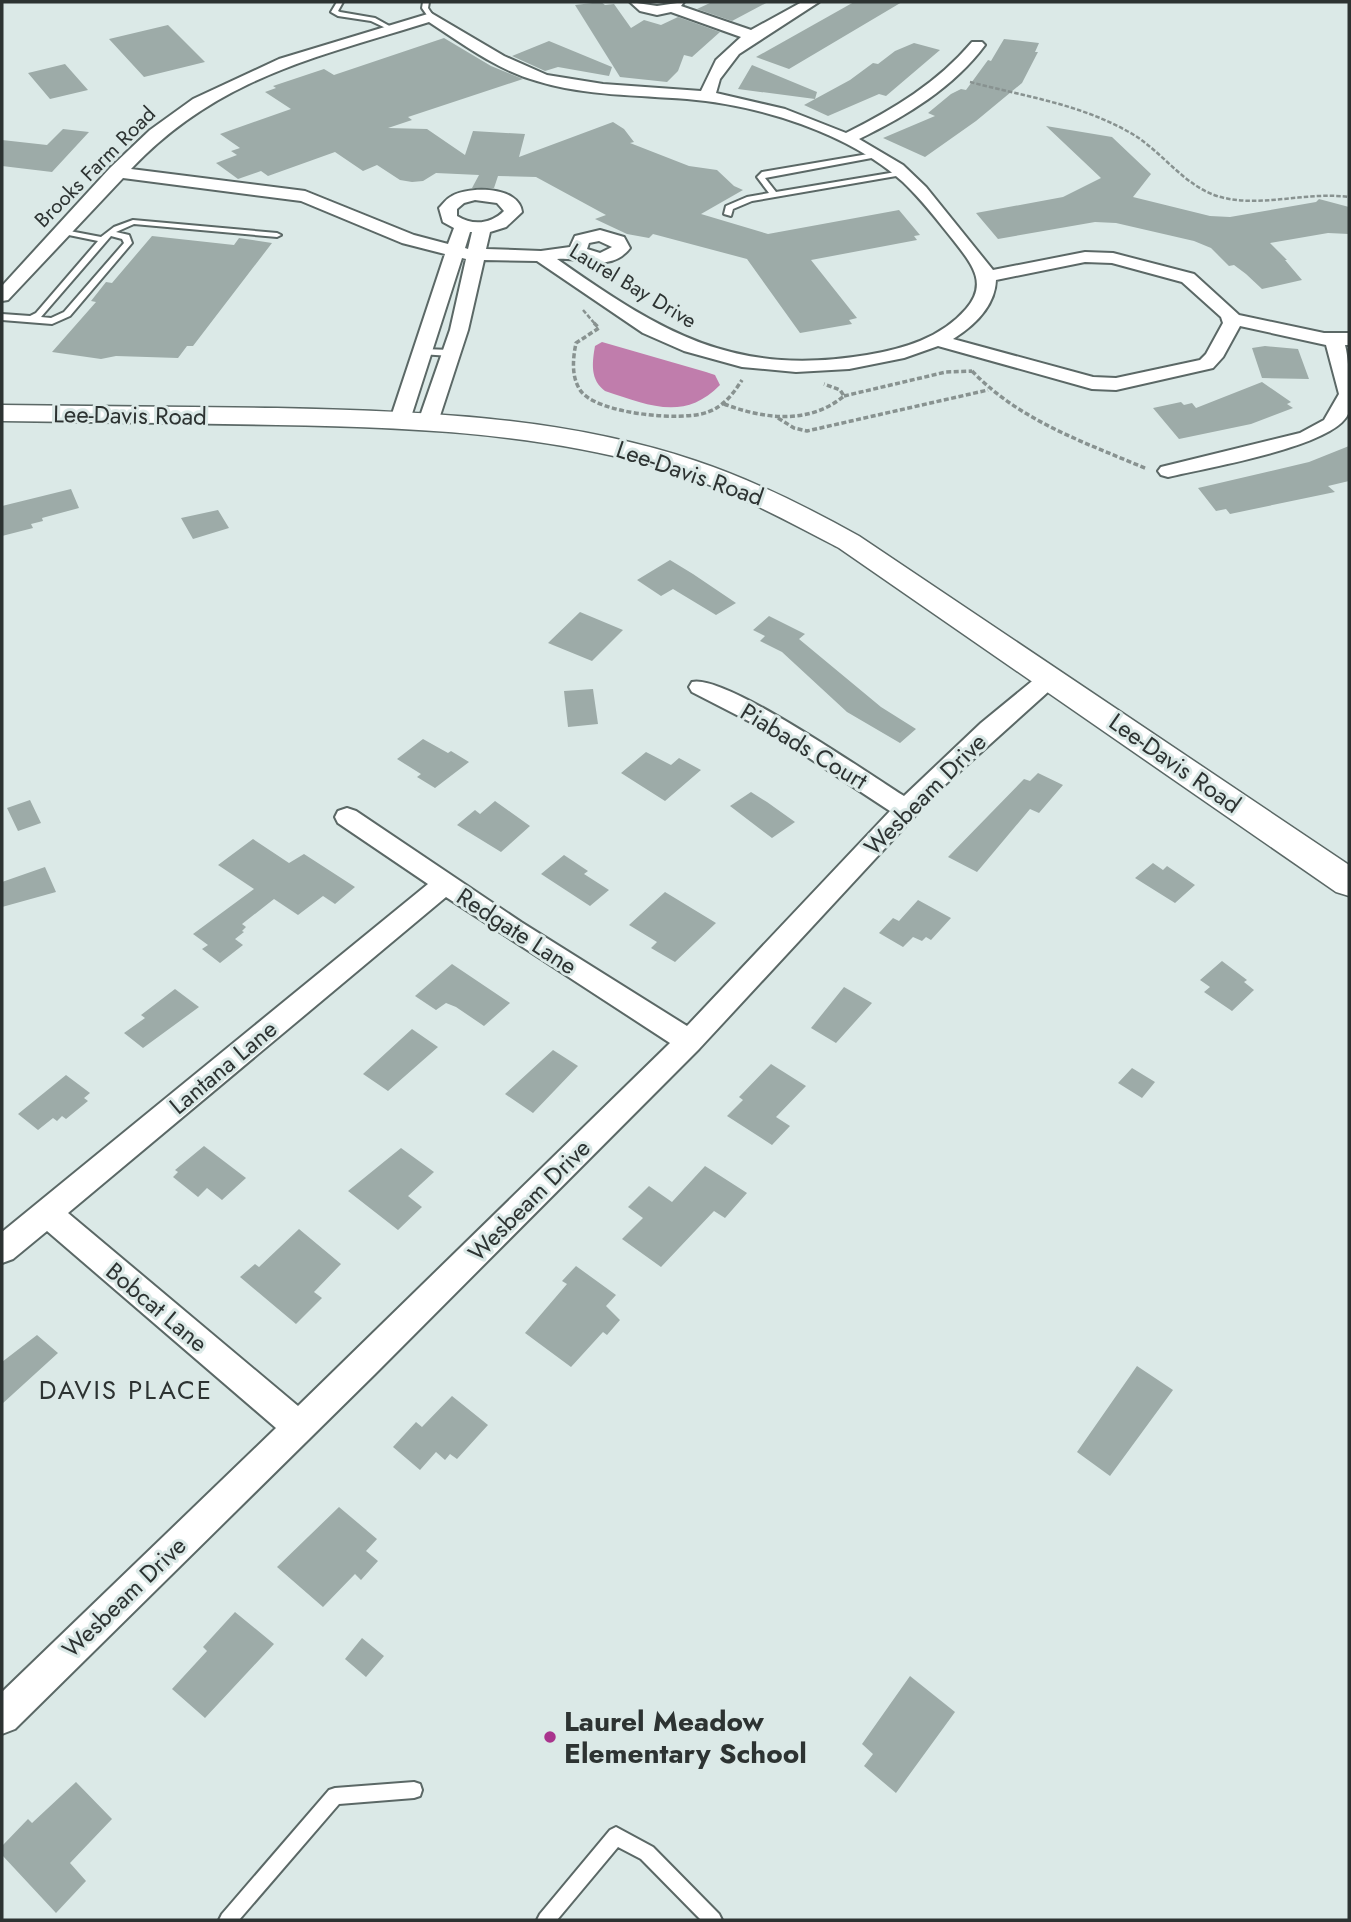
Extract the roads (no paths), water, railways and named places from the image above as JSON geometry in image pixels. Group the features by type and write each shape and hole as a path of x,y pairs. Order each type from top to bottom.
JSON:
{"main road":[{"name":"Lee-Davis Road","path":"2,414 414,421 506,429 610,446 706,473 755,493 849,542 1349,884"}],"street":[{"path":"637,2 647,9 674,5 753,36"},
{"path":"707,96 716,69 753,36 812,2"},
{"name":"Brooks Farm Road","path":"2,296 116,172 156,133 225,88 284,62 390,28 428,10"},
{"path":"428,10 514,68 545,79 613,90 707,96 767,110 845,140 902,173 982,264 988,276 1084,257 1113,258 1194,281 1232,319 1342,339 1349,394 1346,404 1331,424 1307,437 1168,471"},
{"path":"845,140 905,110 949,76 977,45"},
{"name":"Laurel Bay Drive","path":"116,172 305,196 408,239 475,255 541,256 578,251"},
{"path":"472,227 475,255 451,353 414,421 424,352 456,251 472,227"},
{"name":"Laurel Bay Drive","path":"541,256 664,337 702,351 750,362 797,366 860,362 892,356 936,340 956,330 981,302 988,288 988,276"},
{"path":"936,340 1085,381 1116,384 1206,364 1231,328 1232,319"},
{"name":"Wesbeam Drive","path":"2,1716 689,1041 905,809 989,729 1050,678"},
{"name":"Piabads Court","path":"700,687 776,725 905,809"},
{"name":"Redgate Lane","path":"347,817 445,884 689,1041"},
{"name":"Lantana Lane","path":"2,1250 445,884"},
{"name":"Bobcat Lane","path":"47,1213 299,1427"}],"lane":[{"path":"340,2 334,12 338,15 373,19 390,28"},
{"path":"773,194 761,177 765,174 874,155"},
{"path":"728,214 729,208 740,203 773,194 902,173"},
{"path":"32,319 39,315 97,249 105,236 133,222 277,235"},
{"path":"2,317 52,321 67,314 128,243 126,237 62,231"},
{"path":"424,352 451,353"},
{"path":"228,1920 335,1796 414,1790"},
{"path":"546,1920 617,1836 647,1853 713,1920"}],"place":[{"name":"Laurel Meadow Elementary School","path":"550,1737"}],"district":[{"name":"DAVIS PLACE","path":"126,1390"}]}
